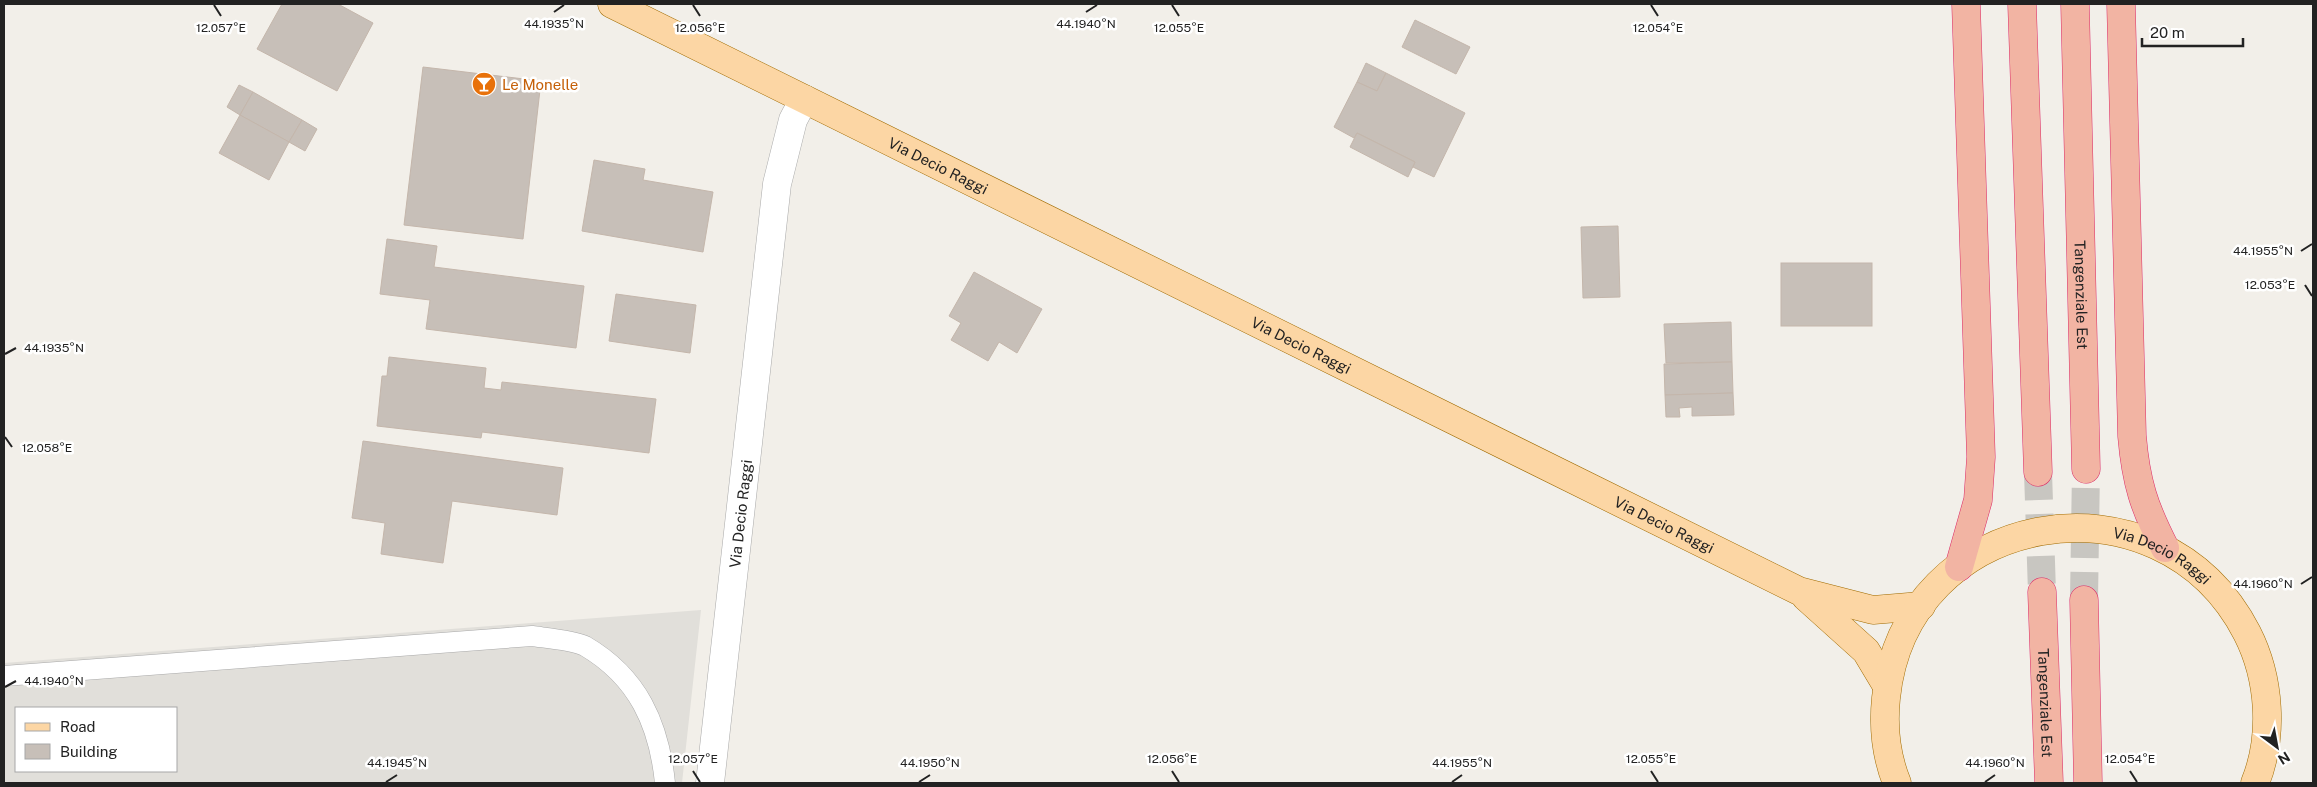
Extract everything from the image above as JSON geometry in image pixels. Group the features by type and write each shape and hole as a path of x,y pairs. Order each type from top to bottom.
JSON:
{"highway":[{"path":"1959,567 1978,500 1981,457 1966,4"},
{"path":"2022,4 2024,124 2038,472"},
{"name":"Tangenziale Est","path":"2075,4 2086,469"},
{"path":"2121,4 2132,436 2136,473 2147,514 2165,548"},
{"name":"Tangenziale Est","path":"2042,592 2048,783"},
{"path":"2084,600 2088,783"}],"main road":[{"name":"Via Decio Raggi","path":"612,4 1799,591 1872,610 1921,606"},
{"name":"Via Decio Raggi","path":"1893,780 1884,715 1887,686 1899,643 1921,606 1939,585 1959,567 1982,551 2007,540 2033,532 2060,527 2087,527 2114,531 2140,538 2165,548 2193,566 2218,589 2238,615 2253,645 2263,677 2267,710 2266,743 2255,783"},
{"name":"Via Decio Raggi","path":"1799,591 1866,651 1887,686"}],"street":[{"name":"Via Decio Raggi","path":"710,783 777,184 794,120 804,99"}],"lane":[{"path":"4,676 532,636 583,646 626,677 649,712 662,756 665,783"}],"shaded area":[{"path":"701,610 682,783 4,783 4,663"}],"building":[{"path":"282,4 338,4 373,23 337,91 257,49"},
{"path":"1415,20 1470,47 1456,74 1402,47"},
{"path":"1366,63 1386,73 1377,91 1357,82"},
{"path":"423,67 541,81 523,239 404,225"},
{"path":"1386,73 1465,113 1434,177 1413,167 1415,162 1357,133 1354,138 1334,127 1357,82 1377,91"},
{"path":"239,85 253,92 240,115 227,107"},
{"path":"253,92 302,120 289,142 240,115"},
{"path":"240,115 289,142 269,180 219,153"},
{"path":"302,120 317,129 305,151 289,142"},
{"path":"1357,133 1415,162 1408,177 1350,147"},
{"path":"594,160 645,169 643,180 713,192 703,252 582,231"},
{"path":"1618,226 1620,297 1583,298 1581,227"},
{"path":"387,239 437,246 434,267 584,286 576,348 426,329 430,300 380,294"},
{"path":"1781,263 1872,263 1872,326 1781,326"},
{"path":"974,272 1042,309 1017,353 999,342 988,361 951,340 961,323 949,316"},
{"path":"616,294 696,305 690,353 609,341"},
{"path":"1731,322 1732,362 1666,363 1664,324"},
{"path":"389,357 486,368 484,388 501,390 502,382 656,399 649,453 482,432 481,438 377,426 382,376 387,376"},
{"path":"1732,362 1733,393 1665,395 1664,364"},
{"path":"1733,393 1734,415 1692,416 1692,407 1679,408 1680,417 1666,417 1665,395"},
{"path":"363,441 563,468 557,515 452,501 443,563 381,554 385,523 352,518"}],"tunnel":[{"path":"2084,600 2086,469"},
{"path":"2038,472 2042,592"}],"place":[{"name":"Le Monelle","path":"484,84"}]}
